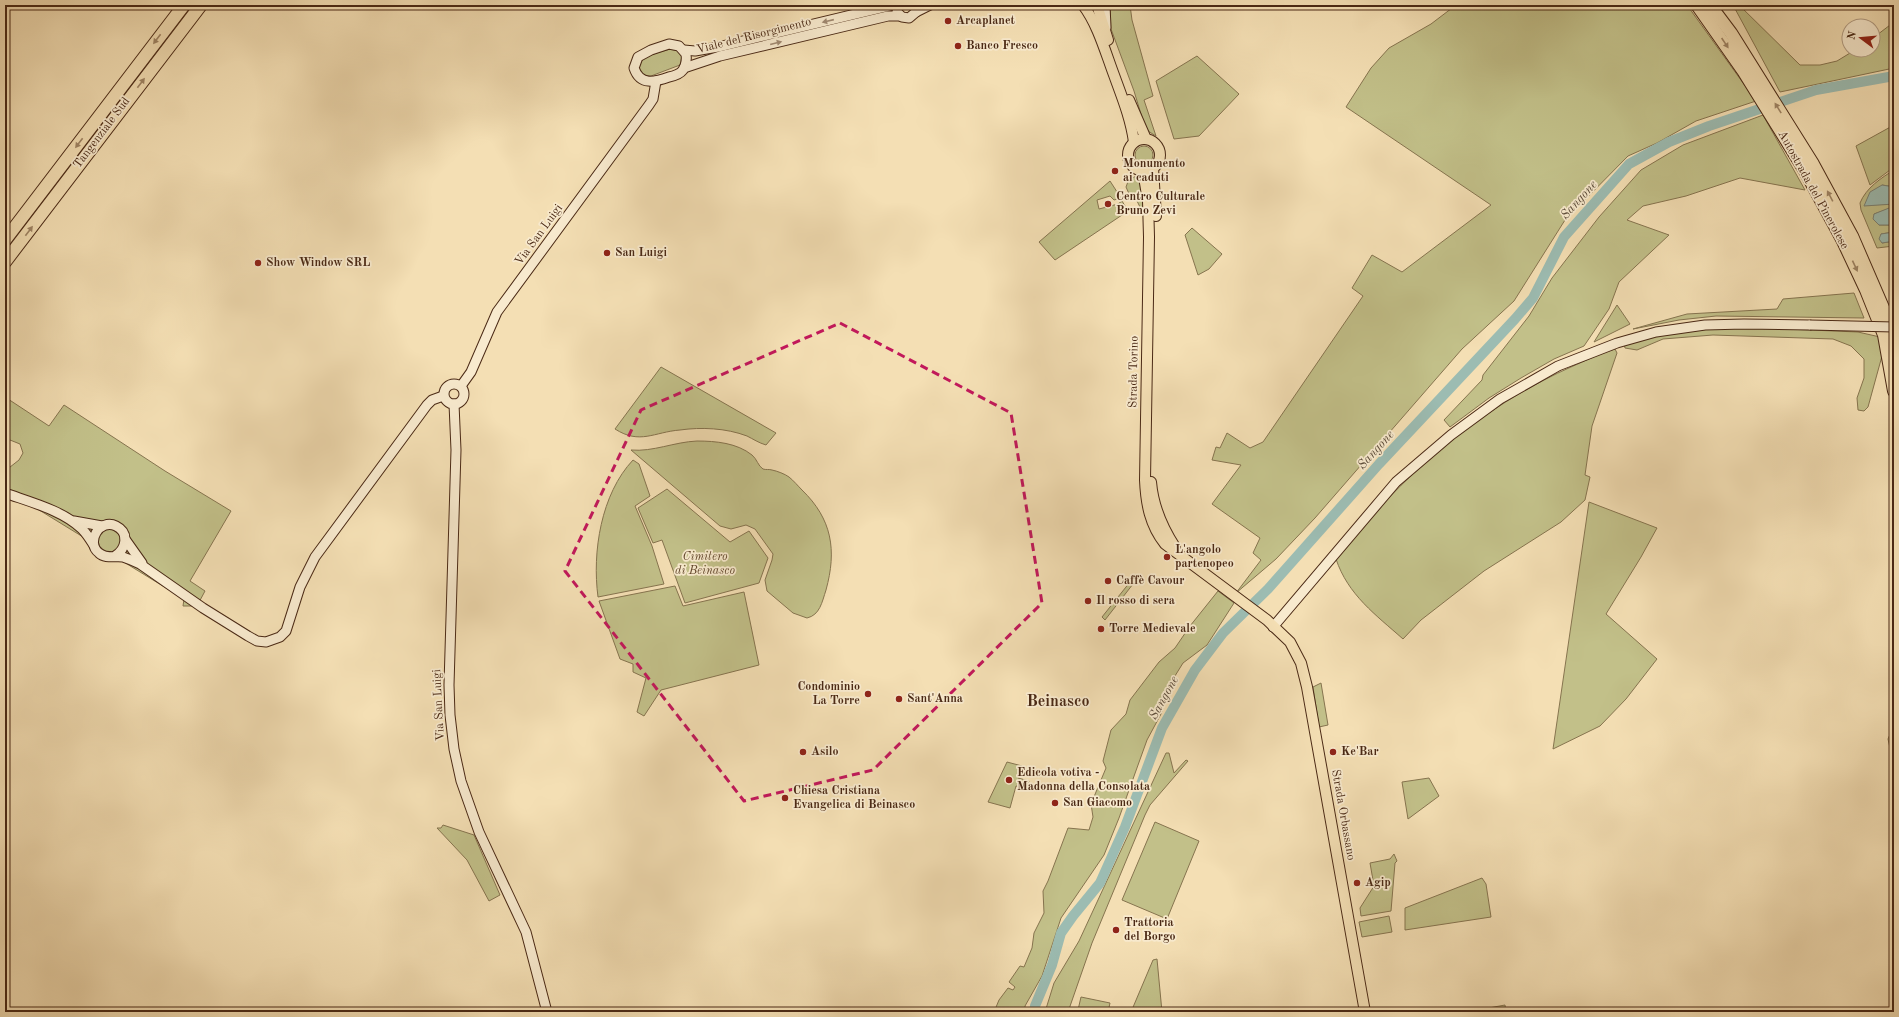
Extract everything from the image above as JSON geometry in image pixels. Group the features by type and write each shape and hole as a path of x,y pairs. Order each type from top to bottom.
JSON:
{"highway":[{"name":"Tangenziale Sud","path":"5,240 184,5"},
{"name":"Tangenziale Sud","path":"5,262 201,5"},
{"name":"Autostrada del Pinerolese","path":"1697,5 1809,167 1875,312 1884,336 1894,391"},
{"name":"Autostrada del Pinerolese","path":"1710,5 1744,55 1809,167 1852,236 1894,333"}],"main road":[{"path":"1083,5 1092,19 1126,110 1134,142 1129,151 1129,161 1134,167 1143,171 1154,168 1159,162 1160,151 1154,141 1146,139 1134,142"},
{"path":"1097,5 1106,36 1131,106 1146,139"},
{"name":"Strada Torino","path":"1154,168 1156,237 1151,483 1155,508 1162,525 1172,543 1185,558"},
{"name":"Strada Torino","path":"1143,171 1148,200 1149,237 1146,496 1148,509 1158,534 1172,550 1185,558 1272,626"},
{"name":"Strada Orbassano","path":"1272,626 1295,663 1299,678 1358,1012"},
{"name":"Strada Orbassano","path":"1272,626 1294,648 1304,671 1365,1012"}],"street":[{"name":"Viale del Risorgimento","path":"684,50 695,51 718,47 893,5"},
{"path":"897,5 896,10 900,16"},
{"path":"916,8 930,5"},
{"path":"1105,5 1106,36"},
{"name":"Viale del Risorgimento","path":"684,68 720,56 888,16 909,18 916,8"},
{"name":"Viale del Risorgimento","path":"669,44 679,46 684,50 687,58 684,68 680,73 656,81 642,80 634,68 638,56 669,44"},
{"path":"642,80 649,93 649,105"},
{"name":"Via San Luigi","path":"547,1012 526,932 470,808 454,749 450,715 449,685 456,450 454,404 463,399 464,392 461,386 471,372 497,312 649,105 653,99 656,81"},
{"path":"1272,626 1396,482 1451,435 1500,399 1558,366 1617,343 1656,332 1720,325 1894,327"},
{"path":"454,404 447,402 443,396 444,389 449,384 456,383 461,386"},
{"path":"5,493 41,506 70,520 82,529 99,553 104,556 129,559 149,570 203,608 257,641 266,642 275,640 286,631 300,587 322,547 427,405 432,400 443,396"},
{"path":"70,520 102,526 107,525 117,527 121,530 125,539 140,561 149,570"},
{"path":"93,544 95,533 102,526"},
{"path":"114,556 123,549 125,539"}],"highlighted area":[{"path":"840,323 1011,413 1042,603 873,770 744,801 565,571 641,410"}],"green space":[{"path":"1110,5 1130,5 1132,20 1153,96 1144,100 1156,136 1148,131 1144,124 1134,91 1111,29"},
{"path":"1456,5 1687,5 1756,101 1696,121 1657,143 1628,156 1565,220 1514,301 1462,349 1315,518 1276,559 1236,593 1261,560 1253,553 1260,538 1212,504 1241,465 1212,460 1216,447 1220,448 1227,433 1250,448 1263,442 1363,296 1352,288 1372,255 1402,272 1491,205 1346,107 1371,68 1389,48 1431,24"},
{"path":"1733,5 1739,5 1800,65 1820,65 1837,61 1842,58 1881,58 1881,32 1894,22 1894,68 1780,92"},
{"path":"670,49 679,51 682,56 680,65 651,76 643,75 639,67 643,60 651,55"},
{"path":"1197,56 1239,94 1199,136 1174,139 1156,81"},
{"path":"1763,115 1805,190 1740,178 1686,196 1643,206 1627,220 1669,235 1619,282 1609,309 1584,346 1554,359 1521,378 1489,398 1450,427 1444,420 1482,380 1483,375 1529,316 1552,278 1599,217 1641,170 1683,145"},
{"path":"1894,125 1894,167 1870,185 1856,146"},
{"path":"1140,146 1148,146 1153,151 1151,162 1148,164 1140,164 1135,159 1135,151"},
{"path":"1894,170 1894,187 1882,185 1865,205 1894,204 1894,207 1874,214 1879,225 1894,225 1894,232 1881,234 1882,243 1894,241 1894,246 1877,248 1861,210 1860,203 1870,188"},
{"path":"1137,176 1141,180 1145,217 1134,195 1130,196 1126,187 1129,179"},
{"path":"1110,181 1121,198 1114,200 1110,196 1097,200 1099,209 1118,204 1122,201 1128,211 1055,260 1039,242"},
{"path":"1192,228 1222,254 1209,269 1198,275 1185,235"},
{"path":"1854,293 1864,318 1716,316 1679,320 1633,329 1687,314 1777,309 1783,299"},
{"path":"1617,305 1630,324 1594,342"},
{"path":"1738,327 1858,332 1880,337 1882,356 1868,407 1864,411 1858,410 1857,398 1864,378 1864,359 1851,346 1833,339 1713,335 1663,339 1637,350 1625,348 1624,344 1635,340 1704,328"},
{"path":"1615,349 1617,353 1592,426 1585,475 1590,477 1585,500 1561,522 1484,571 1421,620 1403,639 1373,613 1355,594 1341,572 1336,559 1375,512 1401,485 1445,445 1493,410 1518,394 1571,367"},
{"path":"661,367 776,433 766,445 739,433 705,428 671,431 640,437 624,434 615,429"},
{"path":"5,397 49,426 64,405 165,471 231,511 190,581 205,591 197,606 183,606 184,599 5,489 5,471 19,460 23,453 20,444 5,438"},
{"path":"697,441 733,445 746,451 754,457 763,469 776,471 789,477 812,501 820,512 826,524 829,536 831,562 822,603 815,614 807,618 793,613 767,591 765,580 773,554 755,529 746,525 731,529 720,526 631,450 647,450"},
{"path":"633,460 639,464 650,496 635,506 652,546 664,584 598,597 596,561 601,524 613,489"},
{"name":"Cimitero di Beinasco","path":"667,489 730,542 749,531 768,558 759,583 685,603 662,540 653,543 638,508"},
{"path":"1589,502 1657,528 1606,614 1657,659 1626,699 1600,726 1553,749"},
{"path":"1130,582 1133,584 1105,620 1102,617"},
{"path":"675,586 683,606 744,592 759,665 661,690 644,716 637,712 646,678 633,672 633,664 620,659 599,601"},
{"path":"1218,591 1234,603 1207,645 1183,663 1170,684 1161,714 1147,740 1104,855 1061,918 1042,976 1025,1006 1025,1012 994,1012 999,1000 1008,988 1013,990 1015,987 1009,982 1020,966 1024,967 1032,948 1034,933 1044,913 1043,891 1068,828 1089,830 1093,817 1091,804 1106,768 1103,761 1111,730 1126,714 1130,700 1159,662 1175,648 1190,626"},
{"path":"1321,683 1328,725 1319,727 1313,687"},
{"path":"1894,725 1894,766 1888,739"},
{"path":"1166,753 1169,753 1174,773 1186,760 1188,761 1150,805 1145,815 1092,943 1068,1012 1045,1012 1054,983 1079,941"},
{"path":"1007,762 1022,766 1018,778 1029,781 1026,788 1016,786 1010,808 988,802"},
{"path":"1429,778 1439,796 1408,819 1402,782"},
{"path":"1155,822 1199,841 1167,919 1122,900"},
{"path":"443,825 474,835 500,895 489,901 467,860 437,828 441,828"},
{"path":"1394,854 1397,861 1395,863 1391,911 1361,916 1360,908 1374,886 1370,863 1390,859"},
{"path":"1482,878 1486,884 1491,917 1405,930 1405,908"},
{"path":"1389,916 1392,932 1362,937 1359,922"},
{"path":"1157,959 1162,1012 1131,1012 1153,960"},
{"path":"1081,997 1110,1003 1108,1012 1078,1010"},
{"path":"1505,1005 1506,1012 1467,1012"}],"water":[{"path":"1882,185 1894,187 1894,204 1864,206 1870,192"},
{"path":"1894,206 1894,225 1879,225 1873,219 1874,214"},
{"path":"1894,232 1894,241 1882,243 1879,239 1881,234"}],"waterway":[{"name":"Sangone","path":"1034,1012 1035,1006 1052,965 1061,933 1100,883 1125,827 1162,728 1195,670 1223,633 1268,589 1379,464 1515,319 1533,298 1564,237 1629,164 1669,142 1709,126 1816,90 1894,76"}],"place":[{"name":"Arcaplanet","path":"948,21"},
{"name":"Banco Fresco","path":"958,46"},
{"name":"Monumento ai caduti","path":"1115,171"},
{"name":"Centro Culturale Bruno Zevi","path":"1108,204"},
{"name":"San Luigi","path":"607,253"},
{"name":"Show Window SRL","path":"258,263"},
{"name":"L'angolo partenopeo","path":"1167,557"},
{"name":"Caffè Cavour","path":"1108,581"},
{"name":"Il rosso di sera","path":"1088,601"},
{"name":"Torre Medievale","path":"1101,629"},
{"name":"Condominio La Torre","path":"868,694"},
{"name":"Sant'Anna","path":"899,699"},
{"name":"Asilo","path":"803,752"},
{"name":"Ke'Bar","path":"1333,752"},
{"name":"Edicola votiva - Madonna della Consolata","path":"1009,780"},
{"name":"Chiesa Cristiana Evangelica di Beinasco","path":"785,798"},
{"name":"San Giacomo","path":"1055,803"},
{"name":"Agip","path":"1357,883"},
{"name":"Trattoria del Borgo","path":"1116,930"}],"district":[{"name":"Beinasco","path":"1058,702"}]}
